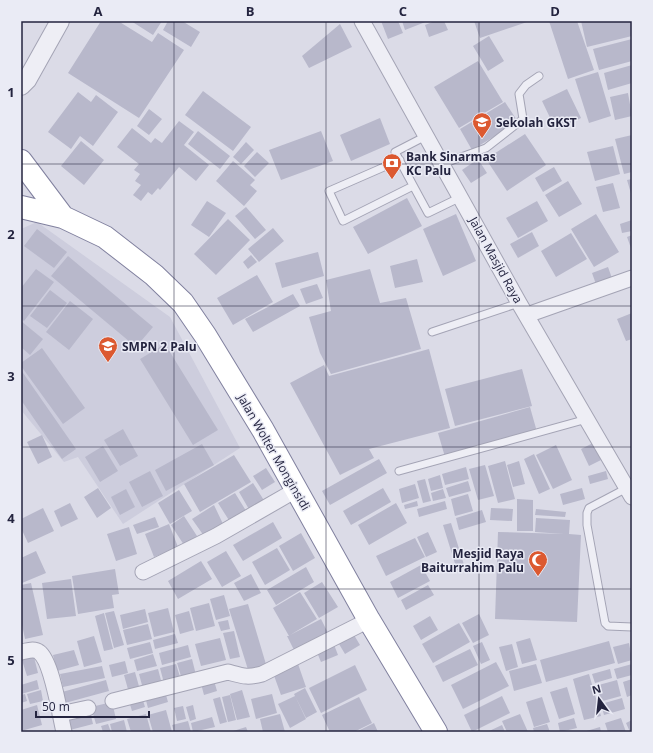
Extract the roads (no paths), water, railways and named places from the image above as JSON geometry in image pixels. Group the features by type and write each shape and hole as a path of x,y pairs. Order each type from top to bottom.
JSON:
{"highway":[{"name":"Jalan Wolter Monginsidi","path":"21,161 63,217"},
{"name":"Jalan Wolter Monginsidi","path":"21,207 63,217 105,238 133,257 183,303 205,335 263,430 369,620 436,732"}],"street":[{"path":"21,86 27,80 60,21"},
{"name":"Jalan Masjid Raya","path":"362,21 523,309 629,492"},
{"path":"523,309 632,278"},
{"path":"144,572 216,536 296,490"},
{"path":"113,701 228,672 242,677 262,674 369,620"},
{"path":"21,652 32,650 40,652 46,661 56,692 64,732"},
{"path":"60,714 88,708"}],"lane":[{"path":"442,164 486,148 523,120 519,94 526,85 539,76"},
{"path":"426,136 395,152 428,213 461,197"},
{"path":"400,160 329,191 343,221 413,186"},
{"path":"432,332 523,309"},
{"path":"399,471 587,419"},
{"path":"629,492 590,508 587,513 587,525 605,623 608,626 632,627"}],"place":[{"name":"Sekolah GKST","path":"482,139"},
{"name":"Bank Sinarmas KC Palu","path":"392,180"},
{"name":"SMPN 2 Palu","path":"108,363"},
{"name":"Mesjid Raya Baiturrahim Palu","path":"538,577"}]}
